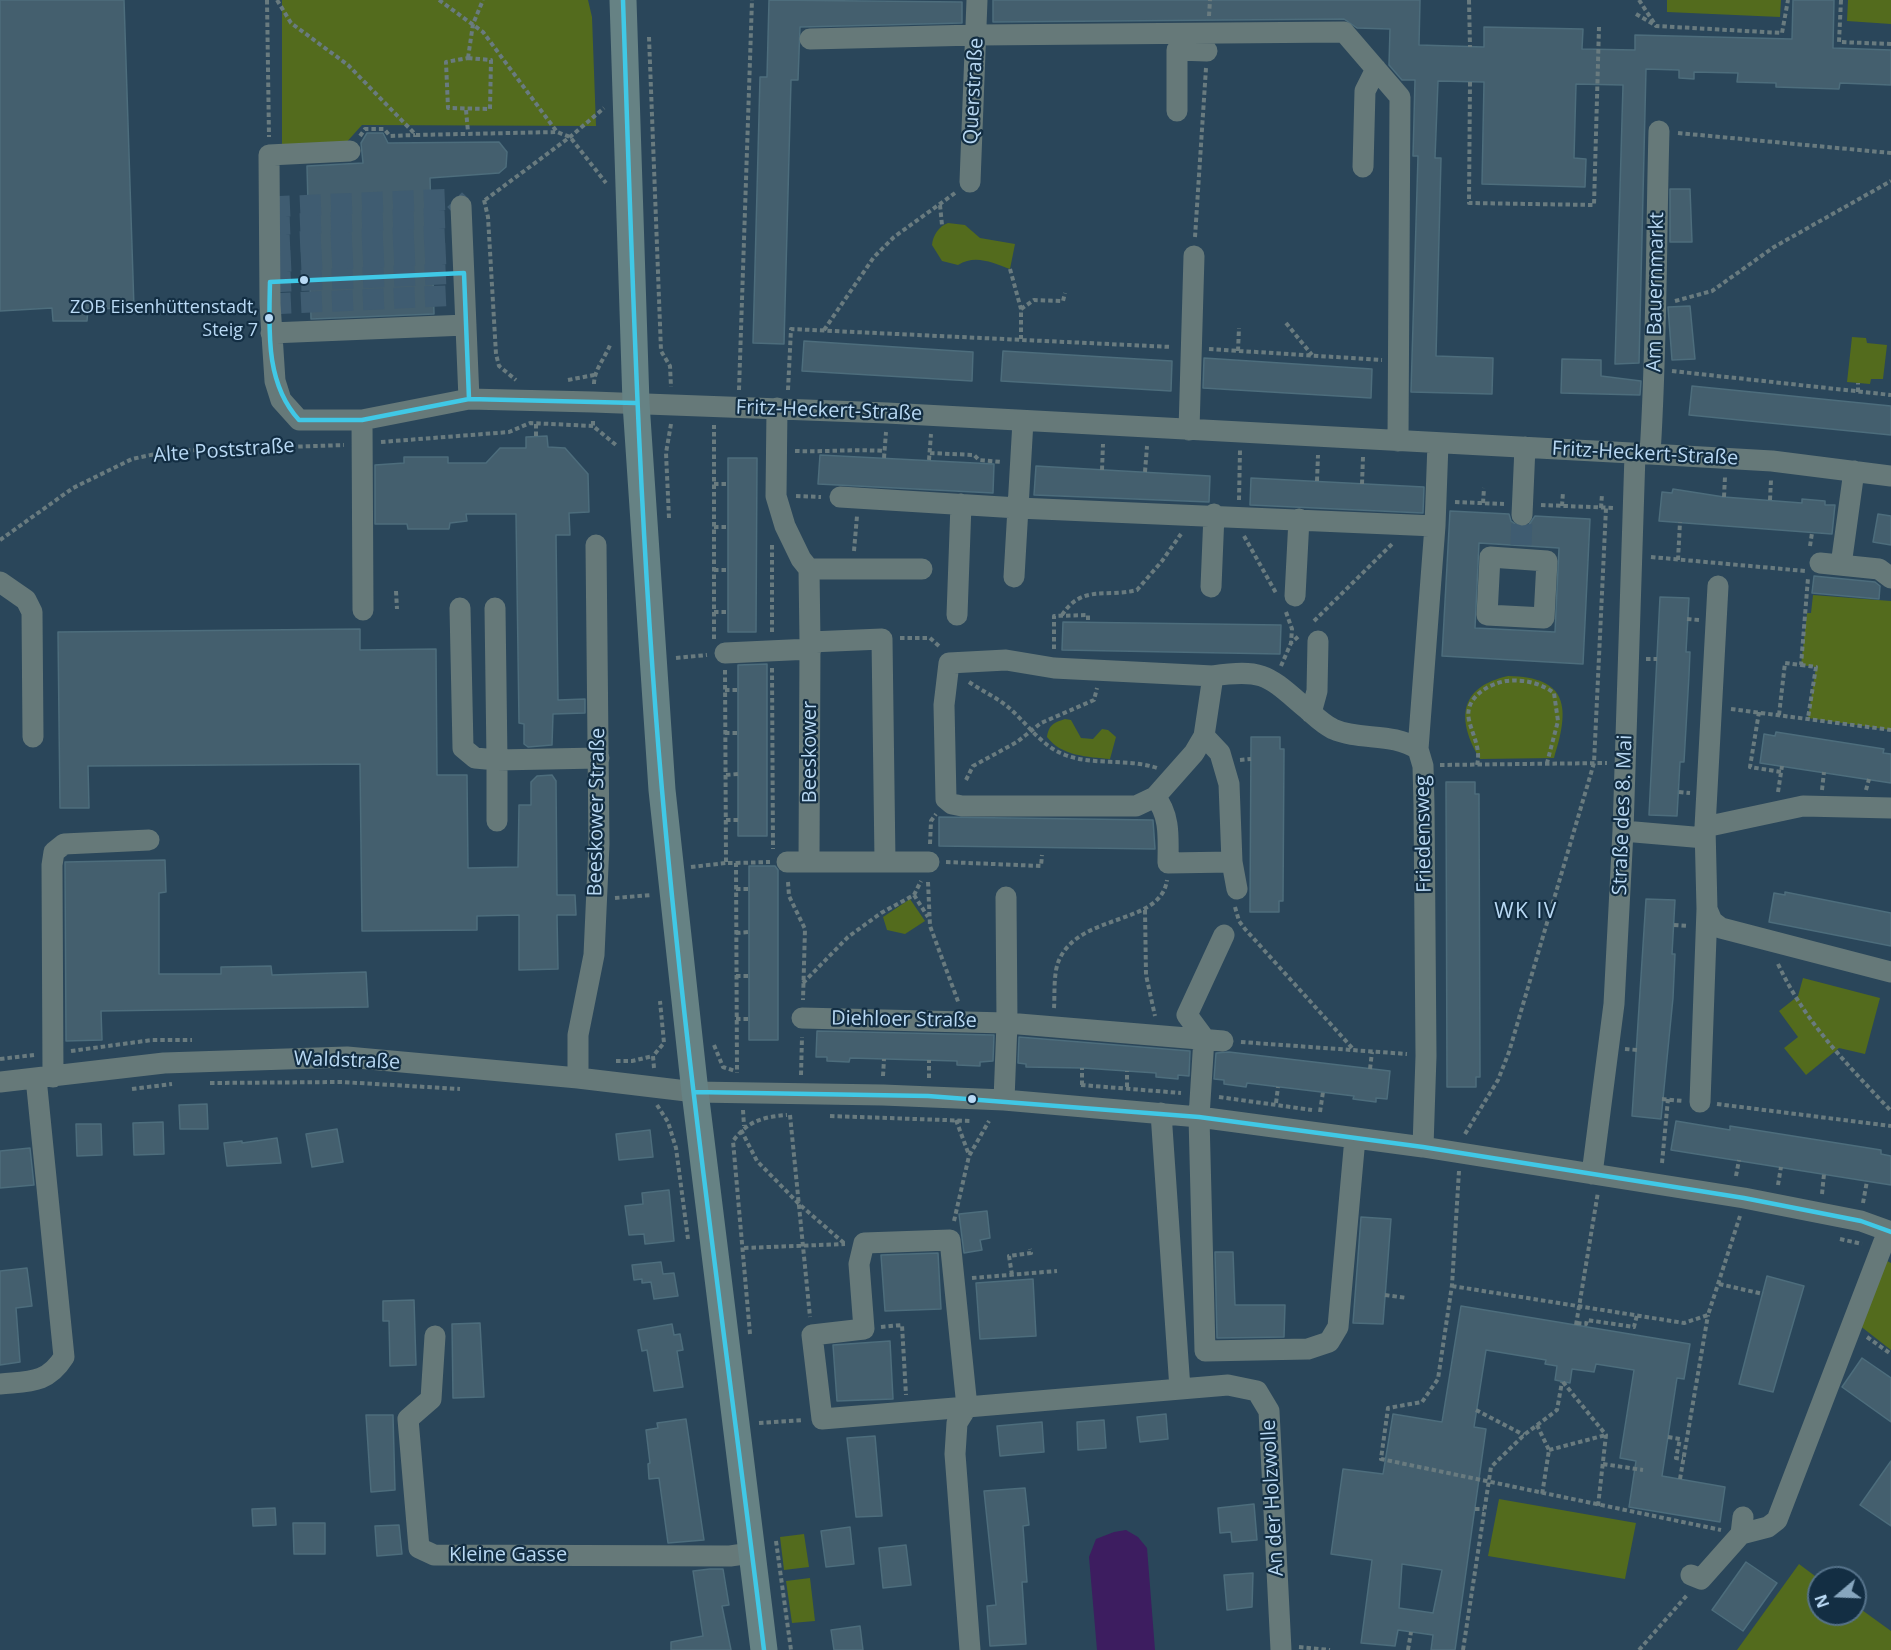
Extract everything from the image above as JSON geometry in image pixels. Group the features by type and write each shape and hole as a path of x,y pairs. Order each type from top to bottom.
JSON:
{"main road":[{"path":"623,0 636,403 662,790 695,1092 764,1650"}],"street":[{"name":"Querstraße","path":"970,182 977,0"},
{"path":"810,39 977,35 1208,42 1344,32 1400,97 1398,441"},
{"path":"1177,111 1177,50 1208,42"},
{"path":"1363,166 1365,92 1376,69"},
{"name":"Am Bauernmarkt","path":"1643,454 1656,369 1659,131"},
{"name":"Alte Poststraße","path":"350,151 269,155 271,333 275,381 281,400 288,411 299,420 362,420 469,399 636,403"},
{"path":"460,206 469,399"},
{"path":"1189,430 1194,256"},
{"path":"271,333 466,325"},
{"name":"Fritz-Heckert-Straße","path":"636,403 738,409 887,413 1772,461 1891,476"},
{"path":"782,409 776,451 776,496 783,521 801,559 809,569 811,645"},
{"path":"362,420 363,610"},
{"path":"1014,577 1023,421"},
{"path":"1421,757 1438,443"},
{"path":"1521,515 1525,447"},
{"name":"Straße des 8. Mai","path":"1592,1186 1614,1004 1623,831 1632,555 1643,454"},
{"path":"1841,565 1854,471"},
{"path":"849,497 1018,508 1204,514 1435,526"},
{"path":"957,615 962,504"},
{"path":"1204,514 1211,587"},
{"path":"1285,599 1299,519"},
{"name":"Beeskower Straße","path":"578,1078 578,1035 594,955 597,899 599,758 596,545"},
{"path":"1820,563 1879,569 1891,578"},
{"path":"809,569 922,570"},
{"path":"0,582 26,600 32,612 33,737"},
{"path":"1700,1102 1707,909 1705,833 1718,586"},
{"path":"460,608 463,748 475,758 497,760 599,758"},
{"path":"495,608 497,821"},
{"path":"719,653 772,651 882,639 885,861"},
{"path":"1311,713 1317,691 1318,641"},
{"name":"Beeskower","path":"809,862 811,645"},
{"name":"Friedensweg","path":"949,663 1006,660 1054,668 1213,676 1259,674 1276,681 1331,728 1343,732 1395,739 1421,757 1426,1056 1423,1147"},
{"path":"949,663 944,705 946,799 952,804 966,806 1136,806 1155,797 1194,753 1204,736 1213,676"},
{"path":"1204,736 1220,753 1229,784 1232,862 1237,889"},
{"path":"1155,797 1161,804 1167,825 1168,863 1232,862"},
{"path":"1623,831 1705,833 1803,806 1891,808"},
{"path":"0,1384 41,1380 55,1371 64,1357 45,1077 54,852 64,844 149,840"},
{"path":"780,862 929,862"},
{"path":"1004,1101 1007,1023 1006,897"},
{"path":"1707,909 1712,921 1721,928 1891,972"},
{"path":"1224,935 1187,1015 1214,1040 1199,1117 1205,1351 1308,1349 1329,1342 1338,1327 1356,1138"},
{"name":"Diehloer Straße","path":"802,1018 1007,1023 1214,1040"},
{"name":"Waldstraße","path":"0,1082 164,1063 347,1057 578,1078 695,1092"},
{"path":"695,1092 800,1093 1004,1101 1199,1117 1423,1147 1460,1160 1592,1186 1744,1198 1861,1221 1887,1237 1778,1520 1768,1527 1742,1525 1696,1577"},
{"path":"1161,1113 1180,1389"},
{"path":"822,1419 812,1335 864,1329 859,1264 855,1244 950,1240 967,1407 957,1423 955,1454 970,1650"},
{"name":"Kleine Gasse","path":"435,1336 431,1400 408,1419 419,1548 434,1555 730,1556 751,1553"},
{"name":"An der Holzwolle","path":"822,1419 1228,1385 1257,1391 1269,1411 1280,1648"}],"path":[{"path":"267,0 269,134"},
{"path":"277,0 291,23 348,65 416,135"},
{"path":"439,0 483,32 557,132"},
{"path":"468,58 472,24 483,0"},
{"path":"738,409 752,0"},
{"path":"1194,256 1210,0"},
{"path":"1469,0 1470,47"},
{"path":"1639,0 1656,26"},
{"path":"1636,14 1656,26 1782,33 1788,0"},
{"path":"1841,0 1839,42 1891,44"},
{"path":"1470,82 1469,202 1594,205 1599,27"},
{"path":"468,58 491,60 490,109 448,108 446,62 468,58"},
{"path":"460,206 484,200 570,137 604,108"},
{"path":"466,110 468,132"},
{"path":"350,151 365,129 384,129 390,136 468,132 557,132 570,137 607,183"},
{"path":"1659,131 1891,153"},
{"path":"1656,299 1677,301 1712,291 1774,247 1891,181"},
{"path":"824,330 874,257 894,237 970,182"},
{"path":"484,200 488,217 496,354 499,366 508,375 516,381 526,381"},
{"path":"940,204 942,225"},
{"path":"1011,269 1021,309 1021,339"},
{"path":"1021,309 1034,300 1063,301 1065,293"},
{"path":"1286,323 1313,356"},
{"path":"1238,351 1239,328"},
{"path":"782,409 791,329 1021,339 1399,361"},
{"path":"1656,369 1704,377 1891,395"},
{"path":"557,381 594,375"},
{"path":"1858,383 1858,392"},
{"path":"714,406 714,612 725,690 726,863"},
{"path":"884,458 887,413"},
{"path":"929,460 932,416"},
{"name":"Alte Poststraße","path":"0,540 73,488 132,459 169,451 363,444 508,432 530,423 593,426"},
{"path":"536,423 536,436"},
{"path":"1102,470 1103,425"},
{"path":"1145,472 1148,428"},
{"path":"1240,433 1238,516 1243,534 1285,599 1292,630 1291,643 1276,681"},
{"path":"1317,481 1318,437"},
{"path":"1362,484 1364,440"},
{"path":"776,451 835,452 845,449 885,451"},
{"path":"930,453 974,455 979,460 1021,463"},
{"path":"714,484 728,484"},
{"path":"1483,503 1484,488"},
{"path":"1562,506 1563,492"},
{"path":"1602,494 1594,763 1509,1052 1460,1160 1452,1286 1438,1379 1422,1402 1388,1408 1382,1459 1598,1506 1742,1525"},
{"path":"776,496 849,497 853,569"},
{"path":"1062,615 1070,603 1082,596 1137,590 1204,514"},
{"path":"783,521 775,524 772,530 772,651 780,862 789,896 805,929 800,1093"},
{"path":"1678,560 1680,522"},
{"path":"1291,643 1412,525"},
{"path":"714,527 728,527"},
{"path":"1632,555 1808,571 1801,665"},
{"path":"714,570 728,570"},
{"path":"396,591 397,609"},
{"path":"714,612 728,612"},
{"path":"1054,668 1054,616 1088,615 1088,622"},
{"path":"882,639 930,638 944,651 949,663 966,681 1006,706 1032,731 1063,754 1106,763 1146,764 1158,768 1171,779"},
{"path":"675,658 719,653"},
{"path":"1779,715 1785,663 1816,667 1808,718"},
{"path":"966,806 967,777 973,766 1032,731 1041,723 1094,700 1097,670"},
{"path":"1477,765 1480,753 1468,718 1470,708 1482,689 1492,684 1518,680 1545,686 1554,693 1558,721 1548,764"},
{"path":"725,690 738,690"},
{"path":"1712,706 1891,730"},
{"path":"1759,712 1750,767 1781,772"},
{"path":"725,733 739,733"},
{"path":"1421,757 1477,765 1625,763"},
{"path":"726,775 738,774"},
{"path":"930,921 931,821 946,799"},
{"path":"726,820 738,820"},
{"path":"929,862 1041,866 1042,855"},
{"path":"687,867 726,863 780,862"},
{"path":"803,983 848,937 882,913 914,895 929,862"},
{"path":"736,863 737,1072"},
{"path":"736,889 749,889"},
{"path":"1237,889 1236,912 1242,925 1354,1050"},
{"path":"597,899 651,895"},
{"path":"914,895 930,921 966,1021"},
{"path":"1053,1027 1058,961 1066,947 1100,924 1145,910 1156,903"},
{"path":"1145,910 1146,975 1155,1019 1164,1035"},
{"path":"736,933 749,932"},
{"path":"1768,941 1795,998 1836,1052 1891,1111"},
{"path":"736,976 749,976"},
{"path":"736,1019 749,1019"},
{"path":"1214,1040 1426,1056"},
{"path":"1370,1069 1372,1052"},
{"path":"1082,1085 1083,1068"},
{"path":"1127,1071 1127,1087"},
{"path":"203,1083 342,1082 464,1089"},
{"path":"121,1090 180,1084"},
{"path":"1276,1103 1278,1087"},
{"path":"1320,1112 1323,1092"},
{"path":"1662,1163 1668,1099"},
{"path":"1700,1102 1891,1126"},
{"path":"646,1106 657,1107"},
{"path":"790,1115 812,1335"},
{"path":"750,1336 733,1141 743,1128 769,1116 802,1115"},
{"path":"826,1116 1001,1122"},
{"path":"956,1120 969,1156"},
{"path":"950,1240 969,1156 989,1121"},
{"path":"743,1128 757,1161 799,1204 855,1244"},
{"path":"1736,1176 1739,1161"},
{"path":"1778,1185 1781,1167"},
{"path":"1822,1194 1824,1174"},
{"path":"1863,1203 1867,1181"},
{"path":"1609,1194 1592,1186 1576,1324 1586,1324 1587,1320 1634,1327 1637,1315"},
{"path":"1730,1214 1752,1218"},
{"path":"1680,1479 1708,1315 1741,1215"},
{"path":"1839,1239 1887,1237"},
{"path":"744,1248 855,1244"},
{"path":"1012,1275 1009,1256 1031,1253 1030,1249"},
{"path":"954,1280 1057,1271"},
{"path":"1719,1284 1763,1294"},
{"path":"1452,1286 1684,1323 1708,1315"},
{"path":"1385,1295 1407,1298"},
{"path":"864,1329 902,1325 907,1411"},
{"path":"1851,1326 1891,1354"},
{"path":"1463,1650 1491,1467 1524,1435 1557,1410 1562,1382 1606,1435 1598,1506"},
{"path":"1476,1410 1524,1435"},
{"path":"757,1412 760,1435"},
{"path":"759,1423 822,1419"},
{"path":"1538,1425 1549,1450 1542,1495"},
{"path":"1549,1450 1606,1435"},
{"path":"1668,1437 1680,1439 1676,1458 1683,1459"},
{"path":"1603,1464 1642,1470"},
{"path":"1475,1509 1484,1509"},
{"path":"774,1529 791,1650"},
{"path":"1638,1650 1696,1577"},
{"path":"1408,1650 1411,1632"},
{"path":"1280,1648 1330,1650"}],"green space":[{"path":"282,0 588,0 592,17 596,126 362,125 344,145 282,147"},
{"path":"1667,0 1781,0 1780,17 1667,12"},
{"path":"1848,0 1891,0 1891,24 1847,21"},
{"path":"948,223 965,225 980,238 1015,244 1010,269 978,260 958,265 942,261 932,245 937,231"},
{"path":"1852,337 1866,338 1867,343 1887,345 1883,379 1871,379 1870,384 1847,382"},
{"path":"1813,595 1891,601 1891,730 1808,718 1816,667 1801,665 1807,613 1811,613"},
{"path":"1508,676 1543,682 1554,689 1560,699 1563,710 1562,724 1554,758 1480,759 1467,731 1465,718 1467,707 1471,697 1480,688"},
{"path":"1065,719 1071,720 1081,738 1093,739 1102,729 1108,730 1116,737 1110,759 1067,752 1053,743 1047,737 1050,727"},
{"path":"910,899 925,921 905,934 887,930 883,917"},
{"path":"1803,978 1880,998 1865,1054 1839,1048 1806,1075 1784,1048 1798,1037 1779,1011 1798,996"},
{"path":"1887,1261 1891,1263 1891,1350 1859,1325"},
{"path":"1499,1499 1636,1523 1625,1579 1488,1556"},
{"path":"804,1534 809,1567 784,1570 780,1537"},
{"path":"1799,1564 1807,1570 1807,1626 1867,1626 1867,1614 1891,1631 1891,1650 1737,1650"},
{"path":"810,1578 815,1621 792,1623 786,1581"}],"shaded area":[{"path":"1126,1530 1138,1537 1147,1548 1155,1650 1097,1650 1089,1557 1096,1539"}],"building":[{"path":"0,0 124,0 134,308 88,309 87,321 53,321 52,308 0,311"},
{"path":"769,0 962,2 962,23 800,27 798,80 791,80 784,344 753,343 760,77 767,77"},
{"path":"993,0 1420,0 1419,45 1484,47 1484,27 1583,29 1582,49 1635,50 1635,35 1792,39 1793,0 1834,0 1833,48 1891,50 1891,85 1840,83 1839,89 1776,87 1776,83 1737,82 1738,73 1694,72 1694,79 1679,78 1679,70 1646,69 1639,363 1615,364 1623,85 1576,84 1574,158 1586,159 1585,187 1482,184 1484,82 1438,81 1435,158 1441,158 1436,356 1493,358 1492,394 1411,392 1418,156 1413,156 1415,80 1402,80 1389,65 1390,29 1357,28 1344,19 993,22"},
{"path":"367,133 383,133 388,143 499,142 507,152 506,167 499,173 430,178 434,314 311,319 307,166 363,163 361,143"},
{"path":"1670,189 1690,189 1692,242 1670,242"},
{"path":"1690,306 1695,359 1672,360 1668,307"},
{"path":"804,341 973,352 972,381 802,371"},
{"path":"1003,351 1172,361 1171,391 1001,381"},
{"path":"1204,358 1372,369 1371,398 1203,388"},
{"path":"1562,359 1601,360 1601,376 1641,381 1640,395 1561,393"},
{"path":"1692,386 1891,406 1891,435 1689,415"},
{"path":"547,436 548,447 565,448 588,474 589,512 569,513 570,535 556,535 558,700 585,699 585,713 553,714 552,745 528,747 524,744 524,724 519,723 516,514 466,514 467,521 450,523 449,529 408,529 407,524 375,524 375,465 404,463 404,457 448,457 448,463 486,463 500,448 526,448 526,437"},
{"path":"820,455 994,464 993,493 818,484"},
{"path":"728,458 757,458 756,632 728,632"},
{"path":"1036,466 1210,476 1209,502 1034,495"},
{"path":"1251,478 1424,487 1423,513 1250,505"},
{"path":"1673,489 1724,497 1802,503 1802,499 1825,501 1825,505 1835,505 1832,534 1659,521 1662,492 1672,493"},
{"path":"1450,511 1509,514 1511,521 1521,528 1528,526 1535,516 1590,519 1583,664 1442,656","holes":["1479,543 1559,548 1555,632 1475,628"]},
{"path":"1878,514 1891,516 1891,545 1873,542"},
{"path":"1814,576 1875,582 1880,586 1879,599 1812,593"},
{"path":"1660,597 1689,598 1686,652 1690,652 1689,675 1684,762 1680,762 1677,816 1649,815"},
{"path":"1063,622 1281,625 1280,654 1062,650"},
{"path":"360,629 360,650 436,649 437,775 467,775 468,868 518,867 519,805 531,805 531,782 537,776 552,775 556,781 557,895 575,895 576,915 557,915 558,969 519,970 519,915 477,916 477,930 362,931 360,764 88,766 89,808 60,808 58,632"},
{"path":"767,664 767,836 738,836 738,665"},
{"path":"1776,732 1884,749 1883,753 1891,754 1891,783 1760,763 1764,734 1775,736"},
{"path":"1251,737 1280,737 1280,749 1284,749 1283,901 1279,901 1279,912 1250,912"},
{"path":"1446,782 1475,782 1475,794 1479,794 1480,1077 1476,1077 1476,1087 1447,1087"},
{"path":"939,817 1153,820 1155,849 939,846"},
{"path":"165,860 166,892 159,893 159,974 221,974 221,967 271,966 272,975 366,972 368,1007 101,1011 102,1040 66,1041 65,862"},
{"path":"749,866 775,866 778,870 778,1040 749,1040"},
{"path":"1785,892 1891,913 1891,946 1769,922 1774,893 1785,895"},
{"path":"1646,899 1675,900 1672,954 1675,954 1673,998 1661,1119 1632,1116"},
{"path":"817,1031 994,1035 993,1061 980,1062 980,1066 957,1065 957,1061 850,1058 849,1062 827,1061 827,1057 816,1057"},
{"path":"1019,1037 1190,1051 1189,1076 1178,1075 1178,1079 1156,1077 1156,1073 1026,1067 1026,1064 1018,1063"},
{"path":"1229,1052 1390,1071 1387,1099 1376,1098 1376,1102 1353,1099 1354,1096 1247,1083 1246,1087 1224,1084 1224,1080 1214,1079 1216,1053"},
{"path":"207,1104 208,1129 180,1129 179,1105"},
{"path":"1676,1121 1730,1130 1730,1126 1881,1150 1881,1154 1891,1156 1891,1185 1671,1150"},
{"path":"163,1122 164,1154 134,1155 133,1123"},
{"path":"76,1124 101,1124 102,1155 77,1156"},
{"path":"337,1129 343,1162 312,1167 306,1134"},
{"path":"650,1130 653,1157 619,1160 616,1134"},
{"path":"277,1138 281,1163 227,1166 224,1143"},
{"path":"30,1148 34,1185 0,1188 0,1151"},
{"path":"669,1190 674,1241 645,1244 644,1234 629,1235 625,1206 643,1204 642,1193"},
{"path":"987,1211 990,1238 980,1240 982,1250 964,1253 959,1214"},
{"path":"1361,1217 1391,1219 1383,1324 1353,1323"},
{"path":"1215,1252 1233,1252 1235,1305 1285,1305 1284,1337 1217,1338"},
{"path":"938,1253 941,1309 885,1311 881,1255"},
{"path":"661,1262 663,1274 674,1273 678,1296 654,1299 651,1282 642,1283 642,1279 634,1280 632,1265"},
{"path":"27,1268 32,1306 16,1308 20,1362 0,1365 0,1271"},
{"path":"1767,1276 1804,1286 1773,1392 1739,1384"},
{"path":"1033,1279 1036,1336 980,1339 976,1283"},
{"path":"414,1300 416,1365 390,1366 389,1321 383,1321 383,1301"},
{"path":"1461,1306 1690,1344 1684,1379 1677,1378 1662,1476 1725,1487 1720,1522 1629,1507 1636,1461 1620,1458 1634,1370 1596,1364 1594,1372 1572,1369 1570,1383 1555,1380 1557,1366 1545,1364 1546,1360 1486,1350 1474,1427 1486,1429 1455,1650 1431,1650 1433,1635 1398,1630 1395,1646 1361,1643 1372,1560 1331,1554 1343,1469 1383,1474 1393,1414 1442,1422","holes":["1402,1564 1442,1570 1433,1613 1399,1608"]},
{"path":"480,1323 484,1397 453,1398 452,1324"},
{"path":"672,1324 674,1335 680,1334 683,1350 677,1351 683,1387 654,1391 647,1350 642,1351 638,1330"},
{"path":"890,1341 893,1399 837,1401 833,1345"},
{"path":"1862,1358 1891,1378 1891,1422 1842,1387"},
{"path":"1166,1414 1168,1439 1140,1442 1137,1417"},
{"path":"366,1415 393,1415 395,1490 371,1492"},
{"path":"686,1419 704,1540 668,1543 659,1478 649,1479 648,1464 650,1463 646,1430 658,1428 657,1423"},
{"path":"1104,1420 1106,1448 1078,1450 1077,1422"},
{"path":"1042,1422 1044,1452 1000,1456 997,1426"},
{"path":"875,1436 882,1516 856,1517 847,1438"},
{"path":"1891,1461 1891,1526 1860,1505"},
{"path":"1025,1488 1029,1525 1023,1526 1027,1582 1022,1582 1026,1644 990,1646 987,1606 996,1605 984,1491"},
{"path":"1254,1504 1257,1540 1232,1542 1231,1532 1220,1533 1218,1508"},
{"path":"275,1508 276,1525 253,1526 252,1509"},
{"path":"293,1523 325,1523 325,1554 294,1554"},
{"path":"399,1525 402,1554 377,1556 375,1526"},
{"path":"850,1527 854,1564 826,1567 821,1531"},
{"path":"906,1545 911,1585 883,1588 879,1548"},
{"path":"1746,1562 1777,1583 1743,1631 1712,1610"},
{"path":"723,1569 729,1605 722,1606 731,1650 671,1650 671,1642 703,1636 693,1571"},
{"path":"1253,1573 1252,1607 1227,1610 1224,1575"},
{"path":"860,1626 863,1650 834,1650 831,1630"}],"tunnel":[{"path":"269,207 454,199 461,206"},
{"path":"269,225 462,217"},
{"path":"269,243 463,235"},
{"path":"270,262 464,253"},
{"path":"270,282 464,273"},
{"path":"270,304 465,295"},
{"path":"1521,545 1522,515"}],"transit line":[{"path":"623,0 642,494 662,790 696,1113 764,1650"},
{"path":"464,273 469,399 362,420 299,420 280,390 271,355 270,282 464,273"},
{"path":"469,399 636,403"},
{"path":"695,1092 928,1096 1199,1117 1423,1147 1744,1198 1861,1221 1891,1232"}],"place":[{"name":"ZOB Eisenhüttenstadt, Steig 7","path":"269,318"}],"district":[{"name":"WK IV","path":"1526,912"}]}
